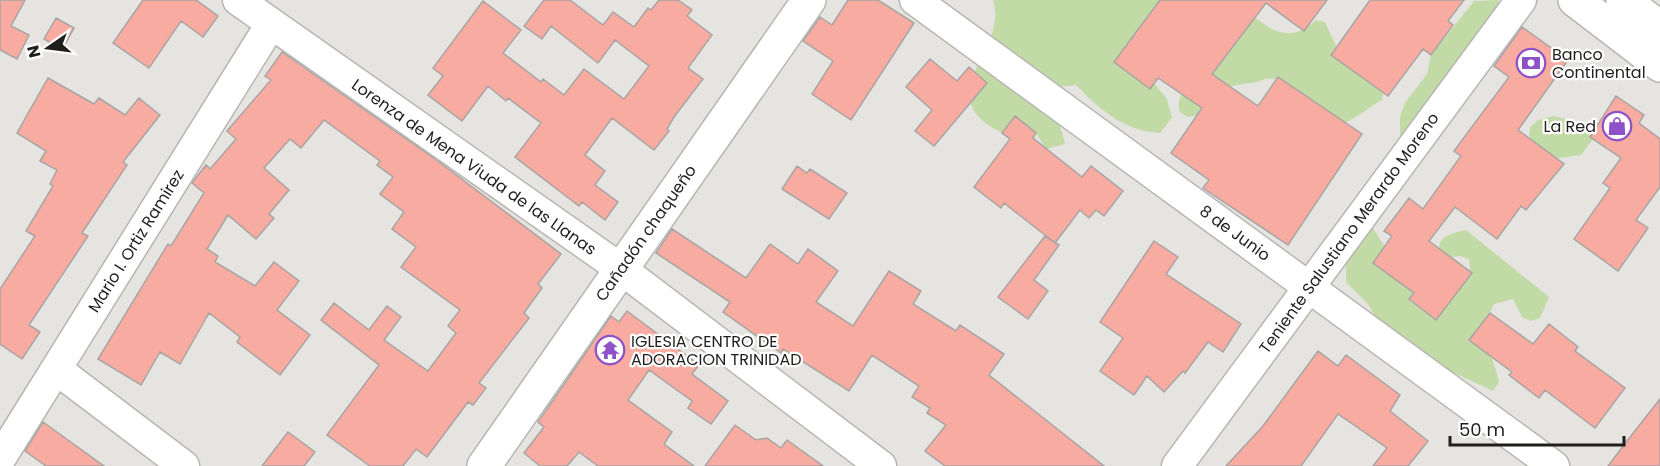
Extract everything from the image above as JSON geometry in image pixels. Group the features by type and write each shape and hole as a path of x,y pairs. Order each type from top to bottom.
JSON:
{"main road":[{"name":"Cañadón chaqueño","path":"484,466 809,0"},
{"path":"1575,0 1660,65"},
{"path":"1623,0 1660,28"}],"street":[{"name":"Lorenza de Mena Viuda de las Llanas","path":"238,0 621,269 881,466"},
{"name":"8 de Junio","path":"915,0 1554,466"},
{"name":"Teniente Salustiano Merardo Moreno","path":"1177,466 1521,0"},
{"name":"Mario I. Ortiz Ramirez","path":"0,459 271,24"},
{"path":"56,369 184,466"}],"green space":[{"path":"993,0 1179,0 1143,70 1167,99 1172,118 1160,133 1135,128 1104,111 1076,85 1057,87 1055,107 1065,144 1046,149 1036,133 1018,123 1002,133 980,118 970,103 970,88 975,71 991,37 995,19"},
{"path":"1498,0 1500,11 1407,144 1400,137 1400,117 1405,103 1427,74 1431,55 1474,1"},
{"path":"1249,12 1274,30 1282,32 1298,31 1316,20 1325,22 1337,48 1384,91 1382,100 1342,123 1325,117 1283,82 1268,79 1226,88 1208,101 1196,116 1187,117 1179,111 1179,101 1183,91"},
{"path":"1553,116 1582,123 1591,129 1593,139 1581,155 1553,159 1529,146 1530,127 1538,120"},
{"path":"1373,228 1400,271 1465,278 1470,269 1469,259 1460,256 1442,259 1439,246 1448,235 1466,230 1549,297 1540,318 1531,321 1522,317 1513,299 1494,304 1486,326 1487,343 1499,382 1493,391 1435,364 1383,328 1367,303 1346,282 1346,242"}],"building":[{"path":"0,0 25,0 11,26 29,35 17,59 0,50"},
{"path":"143,0 196,0 218,16 203,37 181,21 149,68 113,43"},
{"path":"544,0 570,0 603,25 613,12 634,27 648,8 651,10 659,0 678,0 692,10 687,16 712,35 688,68 703,79 674,117 667,129 669,131 654,150 612,118 585,155 605,171 595,185 618,202 605,220 582,202 579,206 515,157 541,123 508,98 506,101 488,86 462,121 428,95 443,76 433,68 483,1 521,30 503,53 541,82 543,79 564,95 584,69 624,99 649,66 615,40 598,63 551,26 542,39 524,26"},
{"path":"848,0 878,0 914,23 851,120 812,94 833,61 803,41 820,17 832,25"},
{"path":"1160,0 1327,0 1304,31 1266,3 1212,74 1258,106 1278,77 1362,134 1288,245 1203,188 1209,180 1171,153 1202,108 1158,78 1150,89 1114,62"},
{"path":"1370,0 1464,0 1448,21 1453,25 1431,55 1423,49 1388,96 1331,55"},
{"path":"56,18 74,28 62,50 44,39"},
{"path":"1522,27 1568,60 1518,130 1564,164 1526,210 1521,206 1497,239 1455,207 1429,241 1472,273 1436,320 1409,299 1414,293 1373,263 1392,236 1384,231 1409,198 1423,209 1461,156 1454,151 1509,77 1494,66"},
{"path":"282,52 435,159 561,254 538,284 542,288 524,313 529,318 479,383 486,388 473,405 468,402 427,457 416,449 403,466 370,466 327,435 379,365 321,320 334,303 369,330 387,306 401,317 384,340 428,371 456,333 448,326 460,310 401,267 416,247 392,229 404,212 380,194 393,177 377,165 380,161 324,120 301,148 290,139 264,168 289,190 269,214 274,218 256,239 228,215 207,249 218,256 215,262 255,286 274,262 299,281 277,310 310,335 280,375 237,342 240,337 209,313 180,364 160,352 141,385 98,359 168,244 171,246 204,193 192,183 206,165 210,169 236,139 227,131 271,80 265,76"},
{"path":"930,59 957,81 969,67 987,83 934,146 915,131 932,110 906,87"},
{"path":"48,78 94,104 99,98 125,115 139,98 160,115 123,162 127,165 82,233 88,236 29,325 40,332 22,359 0,344 0,289 35,236 26,231 53,186 50,184 57,170 40,161 46,151 17,133"},
{"path":"1616,96 1644,115 1639,123 1660,139 1660,187 1636,220 1648,228 1618,271 1574,239 1610,188 1603,183 1621,158 1590,137"},
{"path":"1015,116 1036,133 1033,138 1082,177 1091,166 1123,191 1104,216 1096,210 1089,218 1080,210 1055,243 1004,203 1001,208 974,187 1010,139 1002,133"},
{"path":"797,166 807,173 810,169 847,193 829,219 782,189"},
{"path":"672,229 746,278 770,244 798,264 808,249 838,271 816,302 853,326 889,271 921,291 913,304 956,331 960,325 1004,354 989,375 1104,466 945,466 925,451 946,425 927,413 930,408 912,397 919,386 872,355 849,391 783,349 781,353 723,312 730,302 656,253"},
{"path":"1045,236 1059,245 1034,280 1048,291 1028,319 998,297"},
{"path":"1154,241 1178,257 1166,274 1241,324 1223,352 1208,342 1185,373 1183,371 1164,392 1147,376 1134,395 1100,371 1123,338 1100,322"},
{"path":"627,311 699,365 692,374 728,401 711,424 688,408 692,401 649,370 628,400 672,432 664,444 694,466 598,466 579,452 567,466 540,466 524,453 544,427 538,422 611,316 619,322"},
{"path":"1490,313 1533,344 1549,324 1578,347 1575,351 1625,388 1595,428 1545,390 1539,398 1509,375 1512,372 1469,340"},
{"path":"1318,351 1338,366 1346,355 1400,395 1390,411 1428,441 1408,466 1373,466 1387,448 1338,414 1301,466 1226,466 1263,426"},
{"path":"1660,399 1660,466 1608,466 1627,441"},
{"path":"43,422 104,466 46,466 25,451"},
{"path":"735,425 756,440 767,438 781,448 787,440 823,466 705,466"},
{"path":"288,432 315,452 304,466 262,466"}],"place":[{"name":"Banco Continental","path":"1531,63"},
{"name":"La Red","path":"1617,126"},
{"name":"IGLESIA CENTRO DE ADORACION TRINIDAD","path":"610,350"}]}
